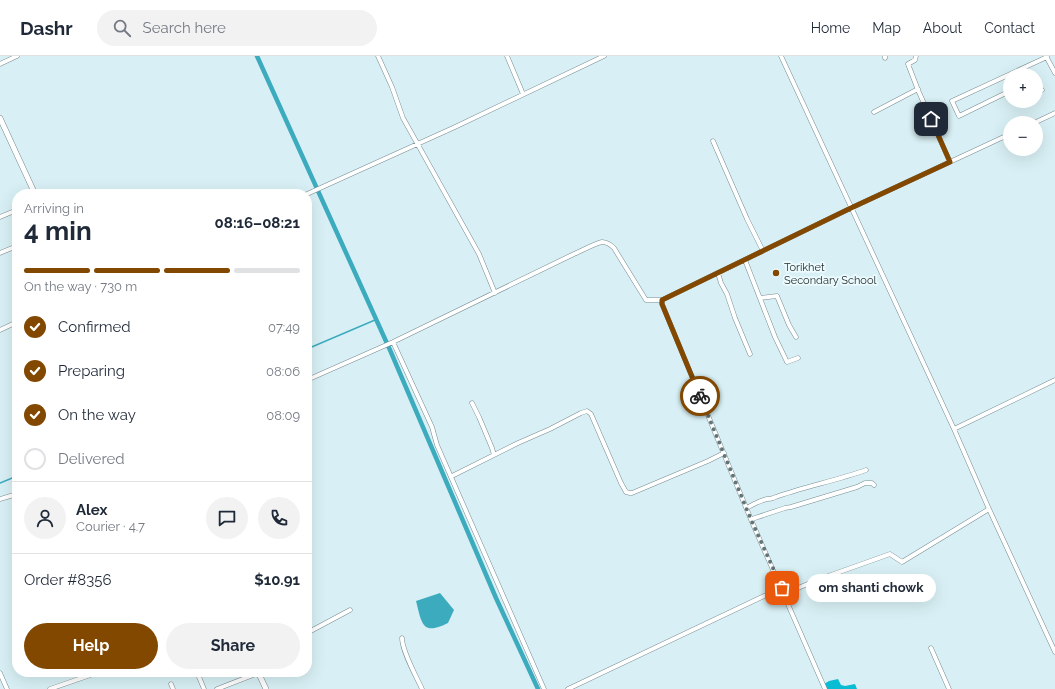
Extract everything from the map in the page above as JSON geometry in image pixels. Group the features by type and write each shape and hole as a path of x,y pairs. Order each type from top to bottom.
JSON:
{"street":[{"path":"0,64 17,56"},
{"path":"378,56 392,87 403,118 479,254 496,293"},
{"path":"507,56 523,94"},
{"path":"312,192 455,127 604,56"},
{"path":"780,56 954,429 989,509 1054,645 1055,652"},
{"path":"916,56 915,60 908,64 950,162"},
{"path":"1021,68 1046,56 1055,73"},
{"path":"1003,77 952,101 959,116 1003,94"},
{"path":"874,112 918,89"},
{"path":"1043,119 1055,113"},
{"path":"0,118 33,189"},
{"path":"312,378 391,343 601,242 607,243 614,248 646,300 662,300 851,208 1003,137"},
{"path":"713,141 747,219 763,251"},
{"path":"0,218 12,212"},
{"path":"0,253 12,248"},
{"path":"745,260 775,337 787,362 798,358"},
{"path":"718,273 750,354"},
{"path":"760,298 777,296 789,325 796,337"},
{"path":"662,300 662,304 747,508 825,689"},
{"path":"0,330 12,324"},
{"path":"391,343 432,428 437,445 452,476 544,689"},
{"path":"954,429 1055,380"},
{"path":"472,403 494,455"},
{"path":"452,476 587,411 591,414 621,483 628,493 632,493 724,453"},
{"path":"747,508 766,499 771,499 866,470"},
{"path":"752,519 857,487 865,483 872,483 874,485"},
{"path":"0,499 12,495"},
{"path":"784,594 817,580 890,554 902,562 989,509"},
{"path":"571,688 782,588"},
{"path":"312,630 350,610"},
{"path":"402,638 407,657 422,689"},
{"path":"931,648 950,689"},
{"path":"0,673 7,689"},
{"path":"50,689 78,677"},
{"path":"199,677 204,689"},
{"path":"217,689 246,677"},
{"path":"260,677 266,689"}],"shaded area":[{"path":"440,593 454,610 448,623 439,627 428,628 424,626 416,601"},
{"path":"838,679 841,685 845,686 855,684 857,689 826,689 824,684"}],"waterway":[{"path":"257,56 390,350 496,598 538,689"},
{"path":"312,347 375,320"},
{"path":"0,483 12,478"}],"way so far":[{"path":"700,396 752,522 782,588"}],"place":[{"name":"Torikhet Secondary School","path":"776,273"},
{"name":"om shanti chowk","path":"782,588"}],"route":[{"path":"700,396 662,304 662,300 851,208 950,162 931,119"}]}
